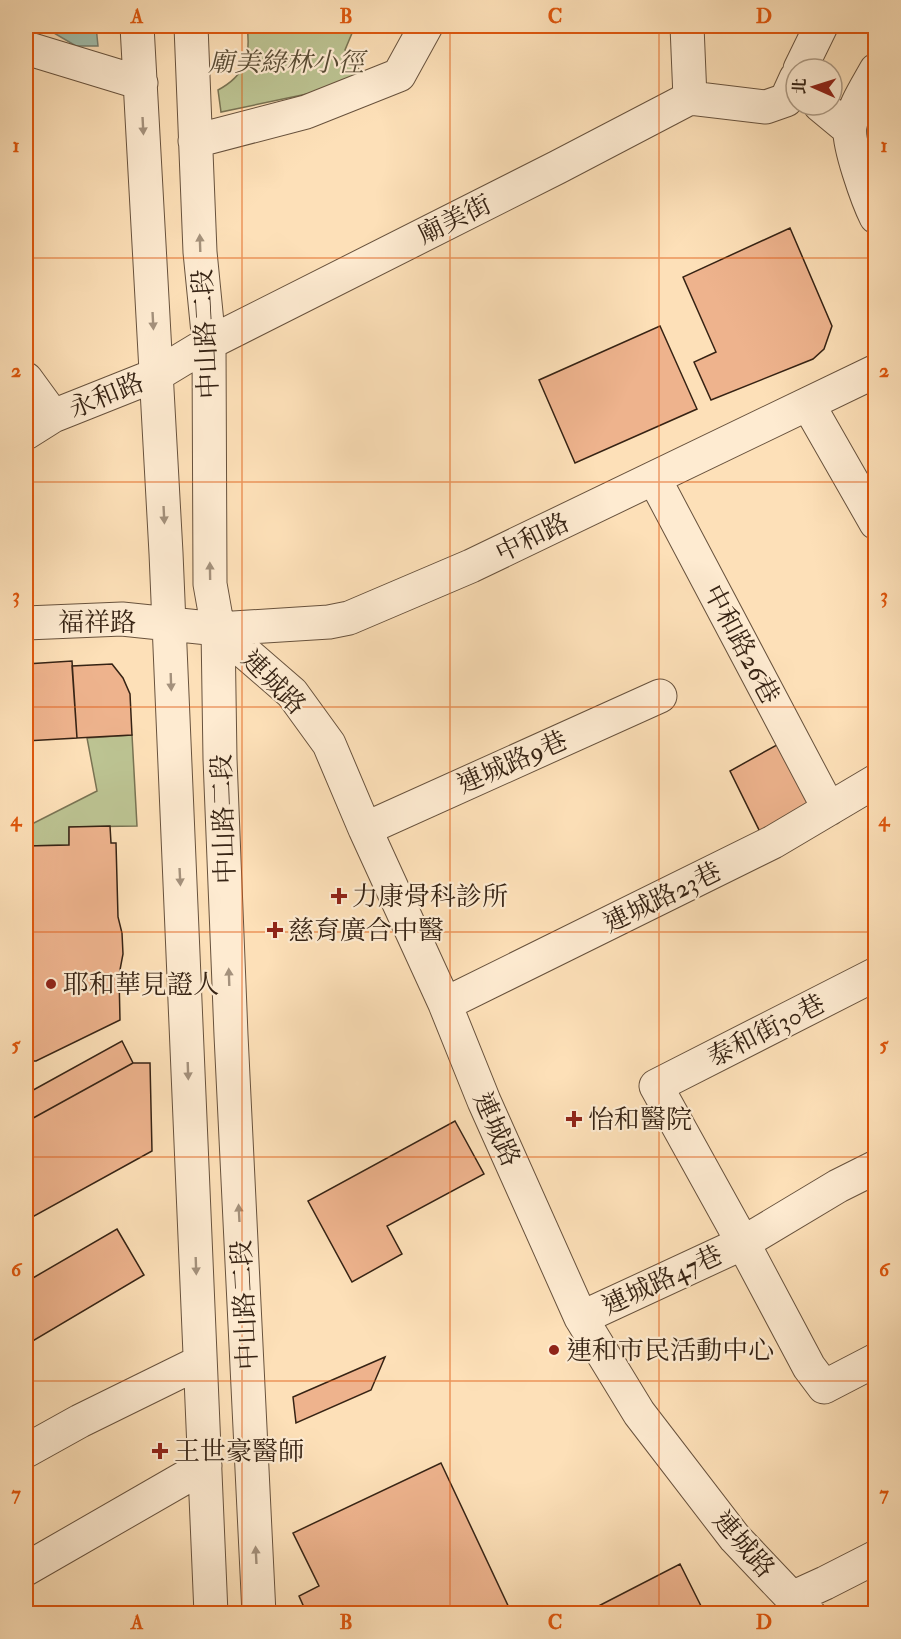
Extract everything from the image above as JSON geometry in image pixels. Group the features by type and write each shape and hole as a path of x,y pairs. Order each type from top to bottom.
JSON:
{"street":[{"name":"中山路二段","path":"137,26 169,623 211,1614"},
{"name":"中山路二段","path":"191,26 200,252 209,343 210,584 218,629 220,759 231,1035 259,1614"},
{"path":"195,141 306,112 399,75 426,26"},
{"path":"687,26 690,98 766,107 784,101"},
{"path":"806,57 820,26"},
{"path":"26,48 141,83"},
{"path":"876,70 856,106 849,129 852,152 876,217"},
{"name":"廟美街","path":"156,375 209,343 690,98"},
{"path":"834,117 849,129"},
{"name":"中和路","path":"169,623 218,629 349,618 471,566 875,373"},
{"name":"永和路","path":"26,433 53,416 156,375"},
{"path":"26,379 53,416"},
{"path":"808,404 876,523"},
{"name":"中和路26巷","path":"654,478 829,809"},
{"name":"福祥路","path":"26,623 122,620 169,623"},
{"name":"連城路","path":"218,629 292,693 329,744 581,1318 639,1413 735,1538 800,1606"},
{"name":"連城路9巷","path":"365,829 660,696"},
{"name":"連城路23巷","path":"445,1004 773,842 876,781"},
{"name":"泰和街30巷","path":"656,1086 876,974"},
{"name":"連城路47巷","path":"656,1086 743,1243 808,1367 824,1387 876,1360"},
{"path":"743,1243 838,1186 876,1167"},
{"name":"連城路47巷","path":"581,1318 743,1243"},
{"path":"26,1451 80,1421 200,1362"},
{"path":"26,1569 205,1466"},
{"path":"800,1606 825,1583 876,1557"}],"green space":[{"name":"廟美綠林小徑","path":"247,26 355,26 345,50 361,72 326,90 221,112 218,90 235,78 245,64 248,47"},
{"path":"132,735 137,826 69,827 69,845 26,846 26,827 97,791 87,738"}],"shaded area":[{"path":"42,26 96,26 98,46 76,46"}],"building":[{"path":"790,228 832,326 824,349 813,359 711,400 694,362 716,352 683,277"},
{"path":"660,326 697,409 575,463 539,380"},
{"path":"72,661 77,738 26,741 26,664"},
{"path":"112,664 123,678 130,694 132,735 77,738 72,666"},
{"path":"784,741 810,807 765,842 730,771"},
{"path":"110,826 111,843 116,843 118,917 122,933 123,954 119,975 120,1020 36,1061 26,1061 26,846 69,845 69,827"},
{"path":"122,1041 133,1063 26,1122 26,1094"},
{"path":"133,1063 150,1063 152,1151 27,1220 26,1122"},
{"path":"455,1121 484,1174 387,1226 402,1254 352,1282 308,1201"},
{"path":"117,1229 144,1275 26,1345 26,1282"},
{"path":"26,1269 31,1279 26,1282"},
{"path":"385,1357 371,1390 296,1423 293,1397"},
{"path":"441,1463 512,1614 307,1614 299,1596 319,1586 293,1533"},
{"path":"680,1564 705,1614 583,1614"}],"place":[{"name":"力康骨科診所","path":"339,896"},
{"name":"慈育廣合中醫","path":"275,930"},
{"name":"耶和華見證人","path":"51,984"},
{"name":"怡和醫院","path":"574,1119"},
{"name":"連和市民活動中心","path":"554,1350"},
{"name":"王世豪醫師","path":"160,1451"}]}
